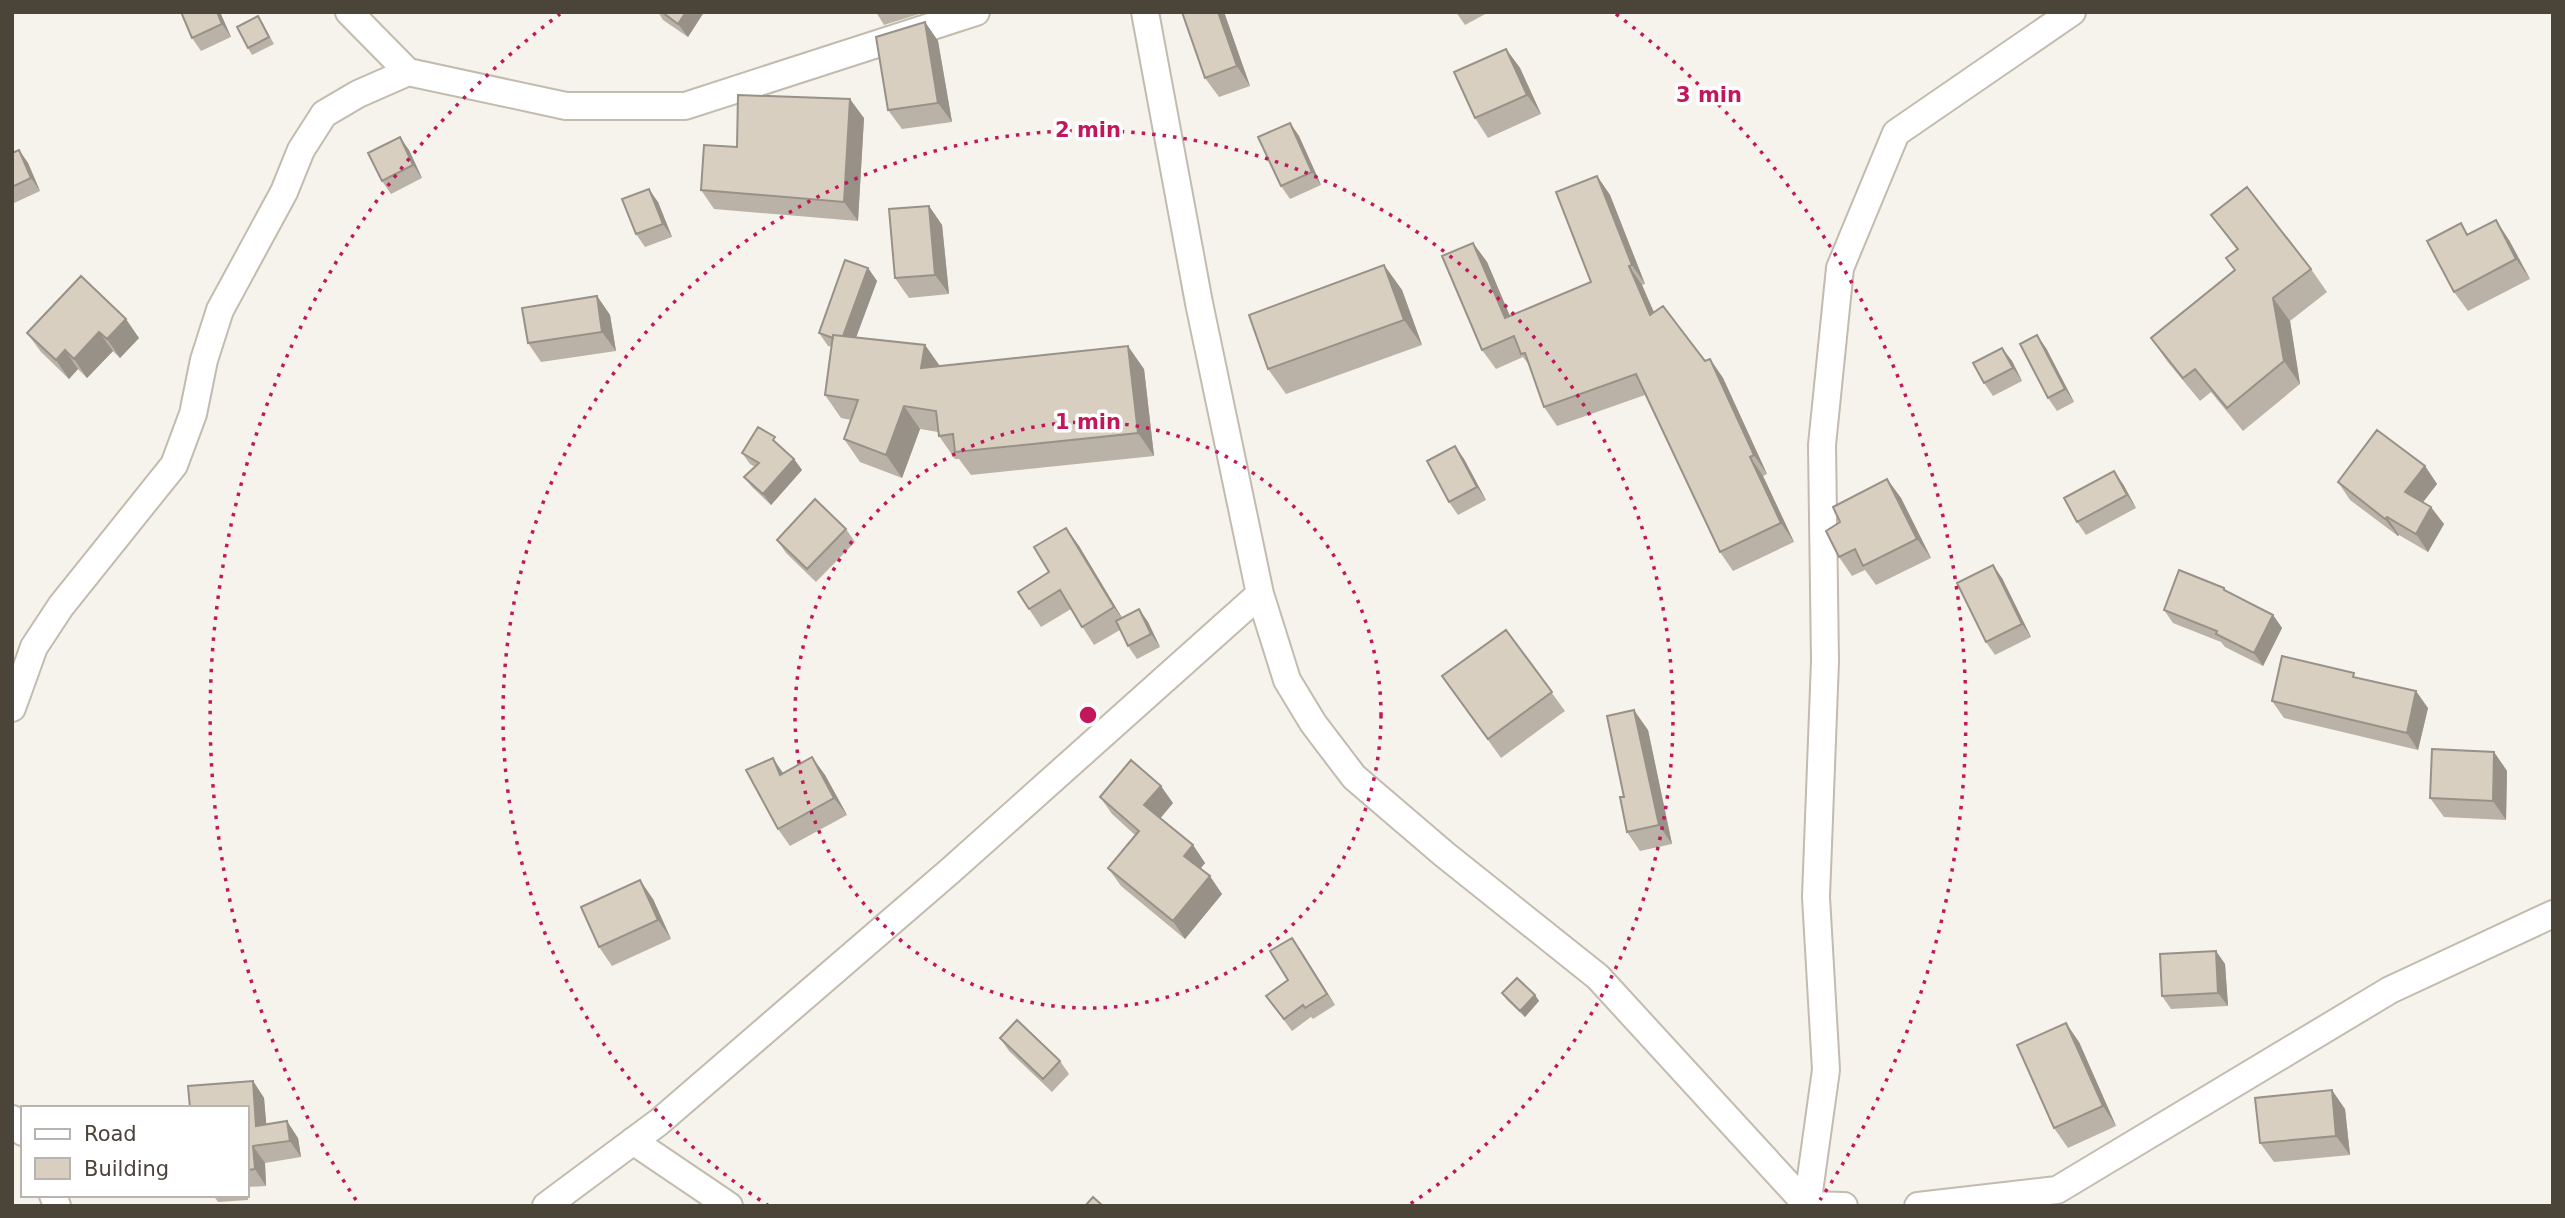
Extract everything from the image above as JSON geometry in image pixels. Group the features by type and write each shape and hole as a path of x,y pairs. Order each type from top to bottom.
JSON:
{"street":[{"path":"349,12 408,72 566,106 684,106 976,12"},
{"path":"1145,12 1199,303 1260,594 1287,680 1313,723 1354,777 1444,854 1598,976 1807,1205 1844,1206"},
{"path":"1807,1205 1826,1070 1816,897 1825,661 1822,445 1840,268 1896,133 2072,12"},
{"path":"12,708 34,646 61,606 174,465 193,414 204,360 220,310 284,192 302,149 324,114 358,94 408,72"},
{"path":"546,1206 659,1122 950,871 1260,594"},
{"path":"1918,1206 2057,1190 2390,990 2553,914"},
{"path":"633,1141 729,1206"}],"building":[{"path":"181,12 217,12 222,24 192,38"},
{"path":"662,12 686,12 678,24"},
{"path":"1182,12 1218,12 1237,66 1205,78"},
{"path":"258,16 269,37 248,48 237,27"},
{"path":"925,22 938,103 888,110 876,37"},
{"path":"1506,49 1527,95 1475,118 1454,72"},
{"path":"738,95 850,99 844,202 701,190 704,145 737,147"},
{"path":"1290,123 1312,172 1281,186 1258,137"},
{"path":"400,137 413,165 382,181 368,153"},
{"path":"19,150 31,178 12,187 12,153"},
{"path":"1597,176 1632,265 1629,266 1650,315 1663,306 1705,361 1710,359 1754,455 1750,457 1781,523 1720,552 1636,374 1544,407 1525,353 1521,354 1514,336 1482,350 1442,256 1473,243 1505,318 1591,282 1556,192"},
{"path":"2247,187 2311,269 2273,298 2284,361 2227,408 2195,369 2183,378 2151,338 2235,270 2226,258 2238,249 2211,215"},
{"path":"649,189 663,224 636,234 622,199"},
{"path":"929,206 935,275 895,278 889,209"},
{"path":"2496,220 2516,259 2454,292 2427,241 2461,223 2467,235"},
{"path":"845,260 868,268 843,336 833,335 833,338 819,333"},
{"path":"1384,265 1404,320 1268,369 1249,315"},
{"path":"81,276 126,319 107,339 99,332 74,359 65,350 56,360 27,333"},
{"path":"597,296 602,332 528,343 522,308"},
{"path":"833,335 925,345 921,368 1128,346 1138,433 955,452 953,434 939,436 936,411 904,406 886,455 844,439 858,400 825,395"},
{"path":"2037,335 2065,389 2048,398 2020,344"},
{"path":"2002,348 2013,368 1984,383 1973,363"},
{"path":"758,427 775,437 773,440 794,459 763,494 744,477 759,463 742,453"},
{"path":"2377,430 2425,466 2405,492 2431,507 2416,534 2387,517 2385,519 2338,482"},
{"path":"1455,446 1477,487 1449,502 1427,461"},
{"path":"2114,471 2127,495 2077,522 2064,498"},
{"path":"1887,479 1917,539 1863,566 1855,549 1839,557 1826,531 1840,522 1833,507"},
{"path":"815,499 846,529 807,569 777,540"},
{"path":"1066,528 1114,607 1082,627 1060,590 1029,609 1018,592 1049,572 1034,547"},
{"path":"1993,565 2022,624 1986,642 1957,583"},
{"path":"2179,570 2224,588 2273,615 2254,653 2216,634 2217,631 2164,610"},
{"path":"1139,609 1151,634 1128,646 1116,621"},
{"path":"1506,630 1552,692 1488,739 1442,676"},
{"path":"2282,656 2354,673 2353,677 2416,691 2407,733 2272,701"},
{"path":"1634,710 1659,825 1627,832 1620,797 1624,797 1607,716"},
{"path":"2432,749 2494,752 2493,801 2430,798"},
{"path":"812,757 834,798 778,829 746,770 773,758 780,775"},
{"path":"1131,760 1161,786 1144,805 1193,845 1184,856 1210,876 1173,921 1108,868 1139,831 1100,797"},
{"path":"640,880 658,920 599,947 581,907"},
{"path":"1292,938 1327,994 1305,1008 1303,1005 1284,1019 1266,996 1288,980 1270,951"},
{"path":"2216,951 2218,993 2162,996 2160,954"},
{"path":"1517,978 1535,995 1520,1011 1502,993"},
{"path":"1017,1020 1060,1061 1043,1079 1000,1038"},
{"path":"2066,1023 2103,1106 2054,1128 2017,1045"},
{"path":"253,1081 256,1126 287,1121 290,1141 253,1146 255,1169 248,1170 248,1106 190,1106 188,1086"},
{"path":"2332,1090 2336,1136 2260,1143 2255,1098"},
{"path":"1093,1197 1103,1206 1085,1206"}]}
